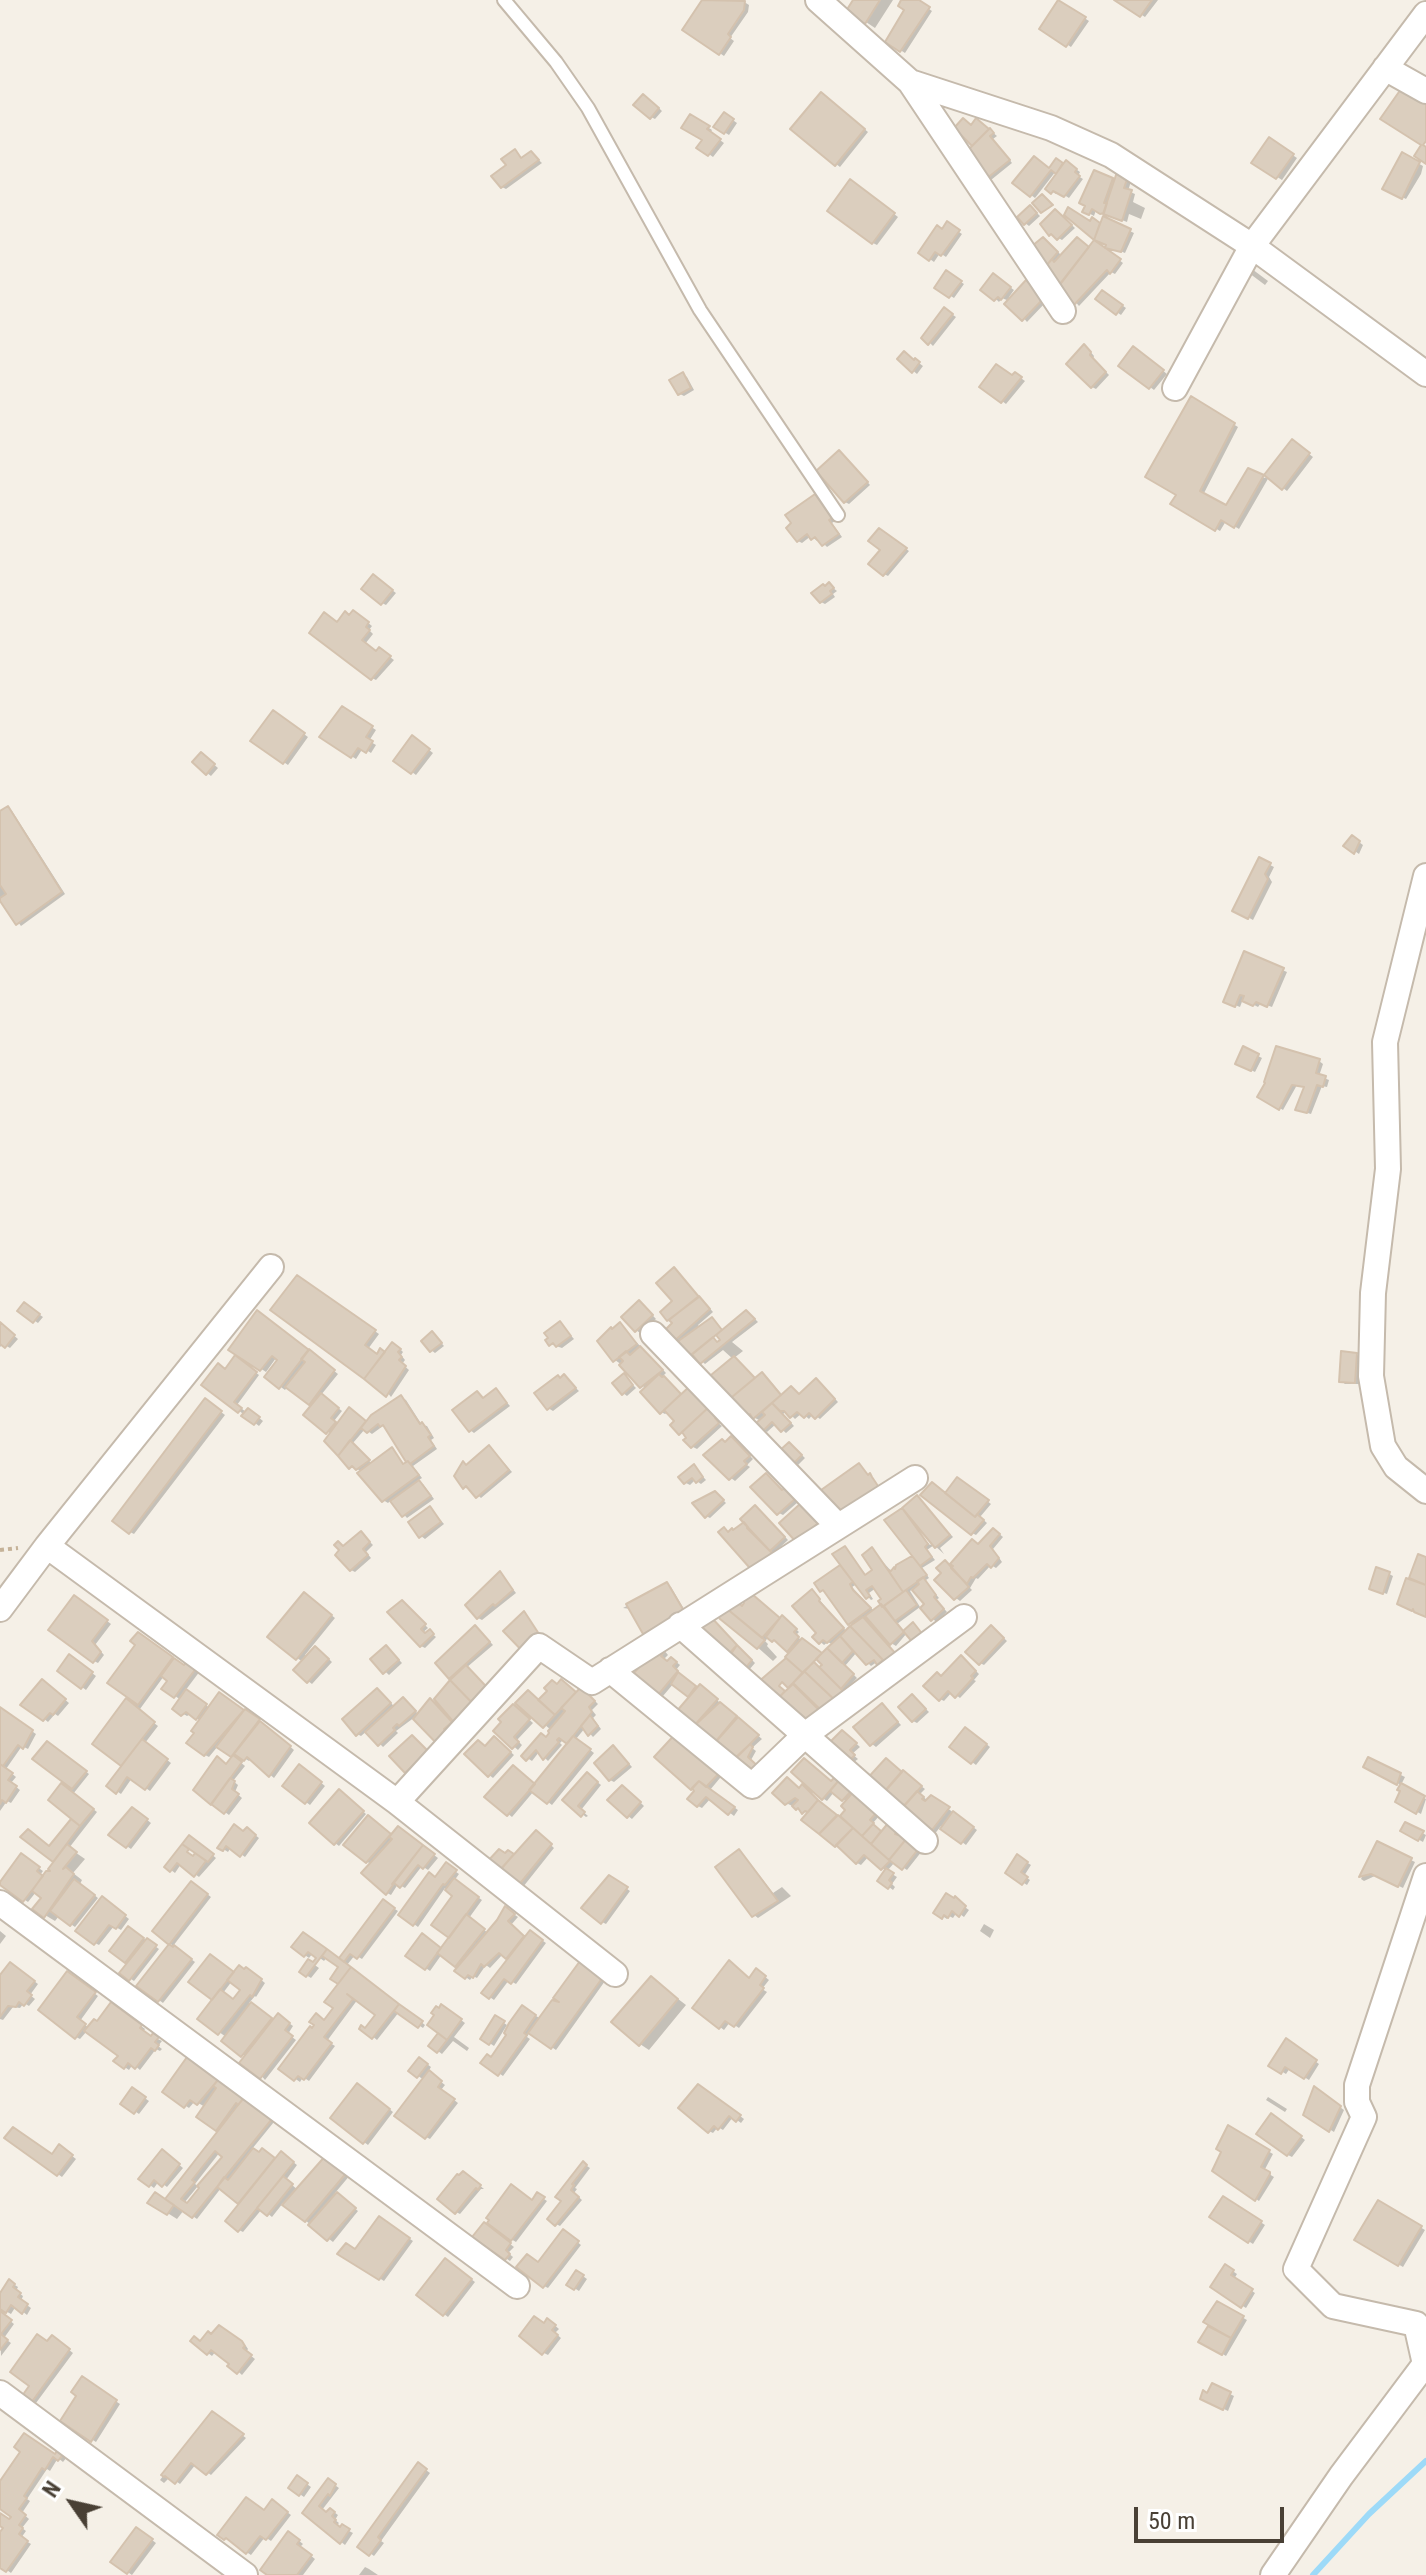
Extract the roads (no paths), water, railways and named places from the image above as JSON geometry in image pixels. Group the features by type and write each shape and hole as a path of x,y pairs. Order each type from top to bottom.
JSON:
{"street":[{"path":"818,0 910,82 1063,311"},
{"path":"1175,388 1252,246 1426,14"},
{"path":"1385,68 1426,91"},
{"path":"910,82 1051,128 1111,155 1252,246 1426,374"},
{"path":"1426,876 1385,1042 1388,1169 1373,1293 1371,1376 1383,1446 1396,1467 1426,1491"},
{"path":"0,1609 271,1267"},
{"path":"653,1334 838,1526"},
{"path":"397,1802 539,1646 592,1682 915,1478"},
{"path":"47,1546 397,1802 615,1974"},
{"path":"610,1670 752,1786 805,1735 964,1617"},
{"path":"680,1625 925,1841"},
{"path":"1273,2575 1341,2476 1425,2364 1416,2324 1333,2306 1296,2269 1364,2117 1357,2102 1357,2085 1426,1876"},
{"path":"0,1903 517,2286"},
{"path":"0,2393 245,2575"}],"lane":[{"path":"504,0 556,62 588,108 700,310 838,515"}],"waterway":[{"path":"1313,2575 1369,2514 1426,2461"}]}
